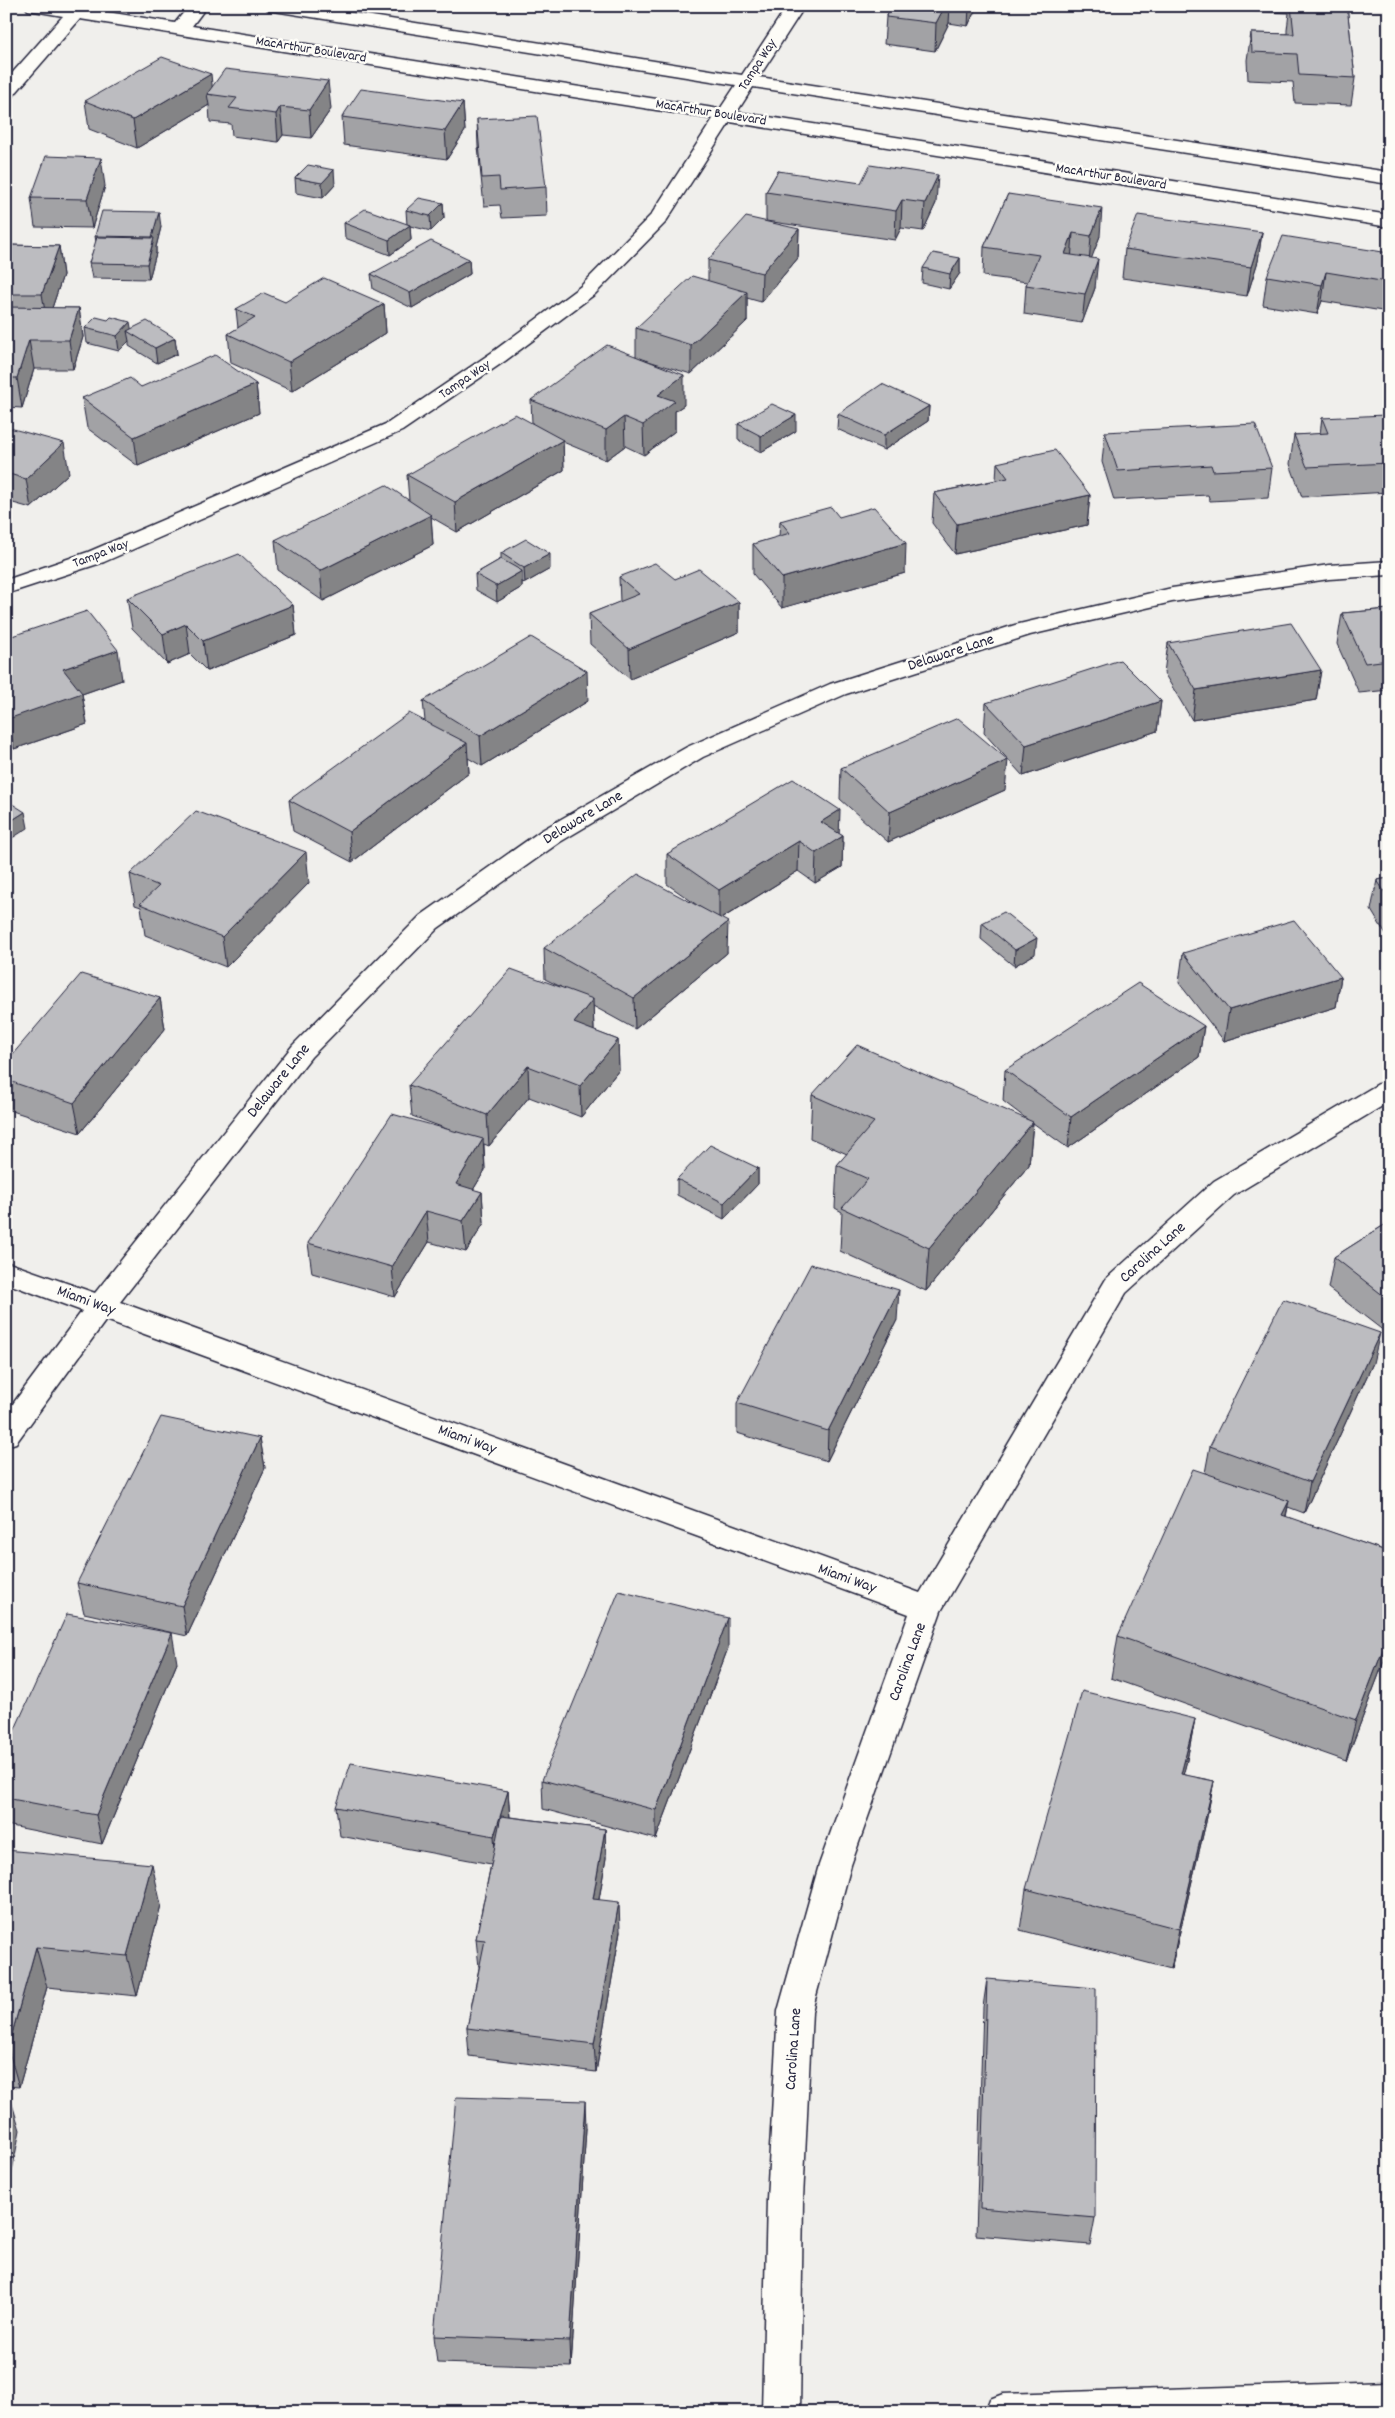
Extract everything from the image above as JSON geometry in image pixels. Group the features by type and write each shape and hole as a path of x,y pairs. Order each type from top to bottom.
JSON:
{"street":[{"name":"MacArthur Boulevard","path":"34,6 79,9 180,29 1389,222"},
{"path":"180,29 198,6"},
{"path":"274,6 747,81 1389,178"},
{"name":"Tampa Way","path":"6,587 96,557 395,427 498,357 588,290 658,219 796,6"},
{"path":"6,92 79,9"},
{"name":"Delaware Lane","path":"6,1435 101,1306 302,1051 429,922 552,836 695,752 838,689 1023,630 1172,595 1329,572 1389,568"},
{"name":"Carolina Lane","path":"781,2412 785,2199 795,2011 835,1865 927,1608 1116,1286 1224,1188 1389,1090"},
{"name":"Miami Way","path":"6,1272 927,1608"},
{"path":"1003,2412 1389,2400"}],"building":[{"path":"891,6 945,6 936,23 886,17"},
{"path":"1291,6 1347,6 1355,78 1299,75 1297,54 1252,52 1251,33 1294,34"},
{"path":"162,57 211,74 133,120 85,101"},
{"path":"225,69 328,81 309,110 280,107 276,114 229,108 237,98 207,94"},
{"path":"361,89 463,103 445,131 342,117"},
{"path":"537,116 546,187 500,190 499,177 482,178 477,119"},
{"path":"46,156 101,158 87,199 31,198"},
{"path":"308,165 334,170 322,183 295,178"},
{"path":"870,165 938,175 925,203 902,200 896,211 766,192 778,171 861,183"},
{"path":"1008,194 1102,208 1091,236 1073,233 1065,254 1098,259 1085,294 1026,285 1039,255 984,247"},
{"path":"419,198 443,203 430,216 406,210"},
{"path":"365,209 410,225 389,240 344,223"},
{"path":"102,211 159,212 152,237 95,236"},
{"path":"1138,215 1262,232 1251,267 1125,249"},
{"path":"746,217 799,229 762,273 708,260"},
{"path":"1283,236 1389,253 1389,278 1387,282 1326,272 1322,285 1267,276"},
{"path":"97,237 154,238 147,264 89,263"},
{"path":"431,241 469,259 410,293 371,274"},
{"path":"6,245 59,246 42,294 6,294"},
{"path":"933,253 960,258 950,274 923,268"},
{"path":"692,276 747,292 691,345 636,328"},
{"path":"324,278 384,304 289,362 228,334 255,317 236,309 264,293 285,302"},
{"path":"6,307 79,308 69,340 29,340 17,378 6,378"},
{"path":"96,317 108,320 111,317 130,322 117,336 85,328"},
{"path":"147,321 175,338 155,348 127,331"},
{"path":"607,345 684,375 658,395 675,401 643,425 624,417 606,430 531,400"},
{"path":"215,355 256,384 134,437 82,398 130,378 141,387"},
{"path":"882,384 929,406 884,435 838,414"},
{"path":"772,404 796,415 761,436 738,424"},
{"path":"515,414 563,440 455,502 407,475"},
{"path":"1385,415 1389,424 1389,463 1307,467 1294,435 1328,433 1322,418"},
{"path":"1255,424 1272,468 1213,471 1211,465 1118,471 1105,432"},
{"path":"6,427 64,443 26,479 6,473"},
{"path":"1055,450 1090,495 957,524 934,493 1008,478 997,463"},
{"path":"386,485 431,515 320,571 275,540"},
{"path":"831,507 839,517 874,507 906,543 782,578 753,544 790,533 780,521"},
{"path":"526,539 550,554 524,568 501,553"},
{"path":"239,554 293,605 203,641 186,624 163,634 127,598"},
{"path":"501,559 522,571 496,586 475,574"},
{"path":"655,563 675,579 699,569 739,602 629,649 589,614 639,594 619,577"},
{"path":"1389,609 1389,660 1365,663 1342,613"},
{"path":"87,611 118,650 63,669 82,693 8,719 6,716 6,638"},
{"path":"1291,623 1321,670 1196,690 1168,643"},
{"path":"531,637 587,671 480,736 423,701"},
{"path":"1120,660 1161,701 1026,745 986,703"},
{"path":"409,713 467,743 349,832 289,800"},
{"path":"958,718 1008,760 890,812 841,768"},
{"path":"793,779 840,810 821,822 843,836 816,853 799,841 719,890 667,854"},
{"path":"6,800 25,812 6,824"},
{"path":"196,811 306,852 222,937 140,904 159,886 130,874"},
{"path":"638,874 728,922 634,998 544,948"},
{"path":"1389,878 1389,899 1377,880"},
{"path":"1004,912 1037,938 1015,950 982,923"},
{"path":"1294,920 1341,977 1229,1010 1183,953"},
{"path":"511,969 593,999 574,1023 618,1040 580,1086 528,1066 487,1115 409,1085"},
{"path":"81,974 160,998 74,1103 6,1080 6,1062"},
{"path":"1138,983 1204,1026 1071,1117 1005,1070"},
{"path":"857,1045 1033,1122 929,1248 842,1208 868,1179 837,1165 874,1122 812,1095"},
{"path":"392,1114 483,1139 456,1184 482,1192 463,1221 426,1211 392,1267 308,1243"},
{"path":"710,1145 758,1168 724,1203 677,1179"},
{"path":"1389,1222 1389,1300 1334,1257"},
{"path":"811,1264 899,1290 828,1431 737,1403"},
{"path":"1283,1299 1380,1333 1310,1482 1210,1446"},
{"path":"161,1417 260,1438 182,1606 77,1583"},
{"path":"1193,1469 1289,1501 1282,1515 1389,1552 1389,1634 1356,1720 1118,1636"},
{"path":"619,1591 728,1618 656,1810 542,1780"},
{"path":"67,1614 172,1633 96,1815 6,1798 6,1749"},
{"path":"1082,1691 1195,1719 1181,1774 1214,1781 1179,1929 1026,1889"},
{"path":"351,1763 508,1791 494,1836 336,1807"},
{"path":"501,1816 605,1829 593,1899 619,1902 594,2044 467,2028 485,1940 476,1939"},
{"path":"6,1850 152,1864 127,1956 36,1947 8,2048 6,2048"},
{"path":"987,1979 1096,1988 1095,2218 980,2208"},
{"path":"456,2097 585,2101 570,2341 434,2336"}]}
